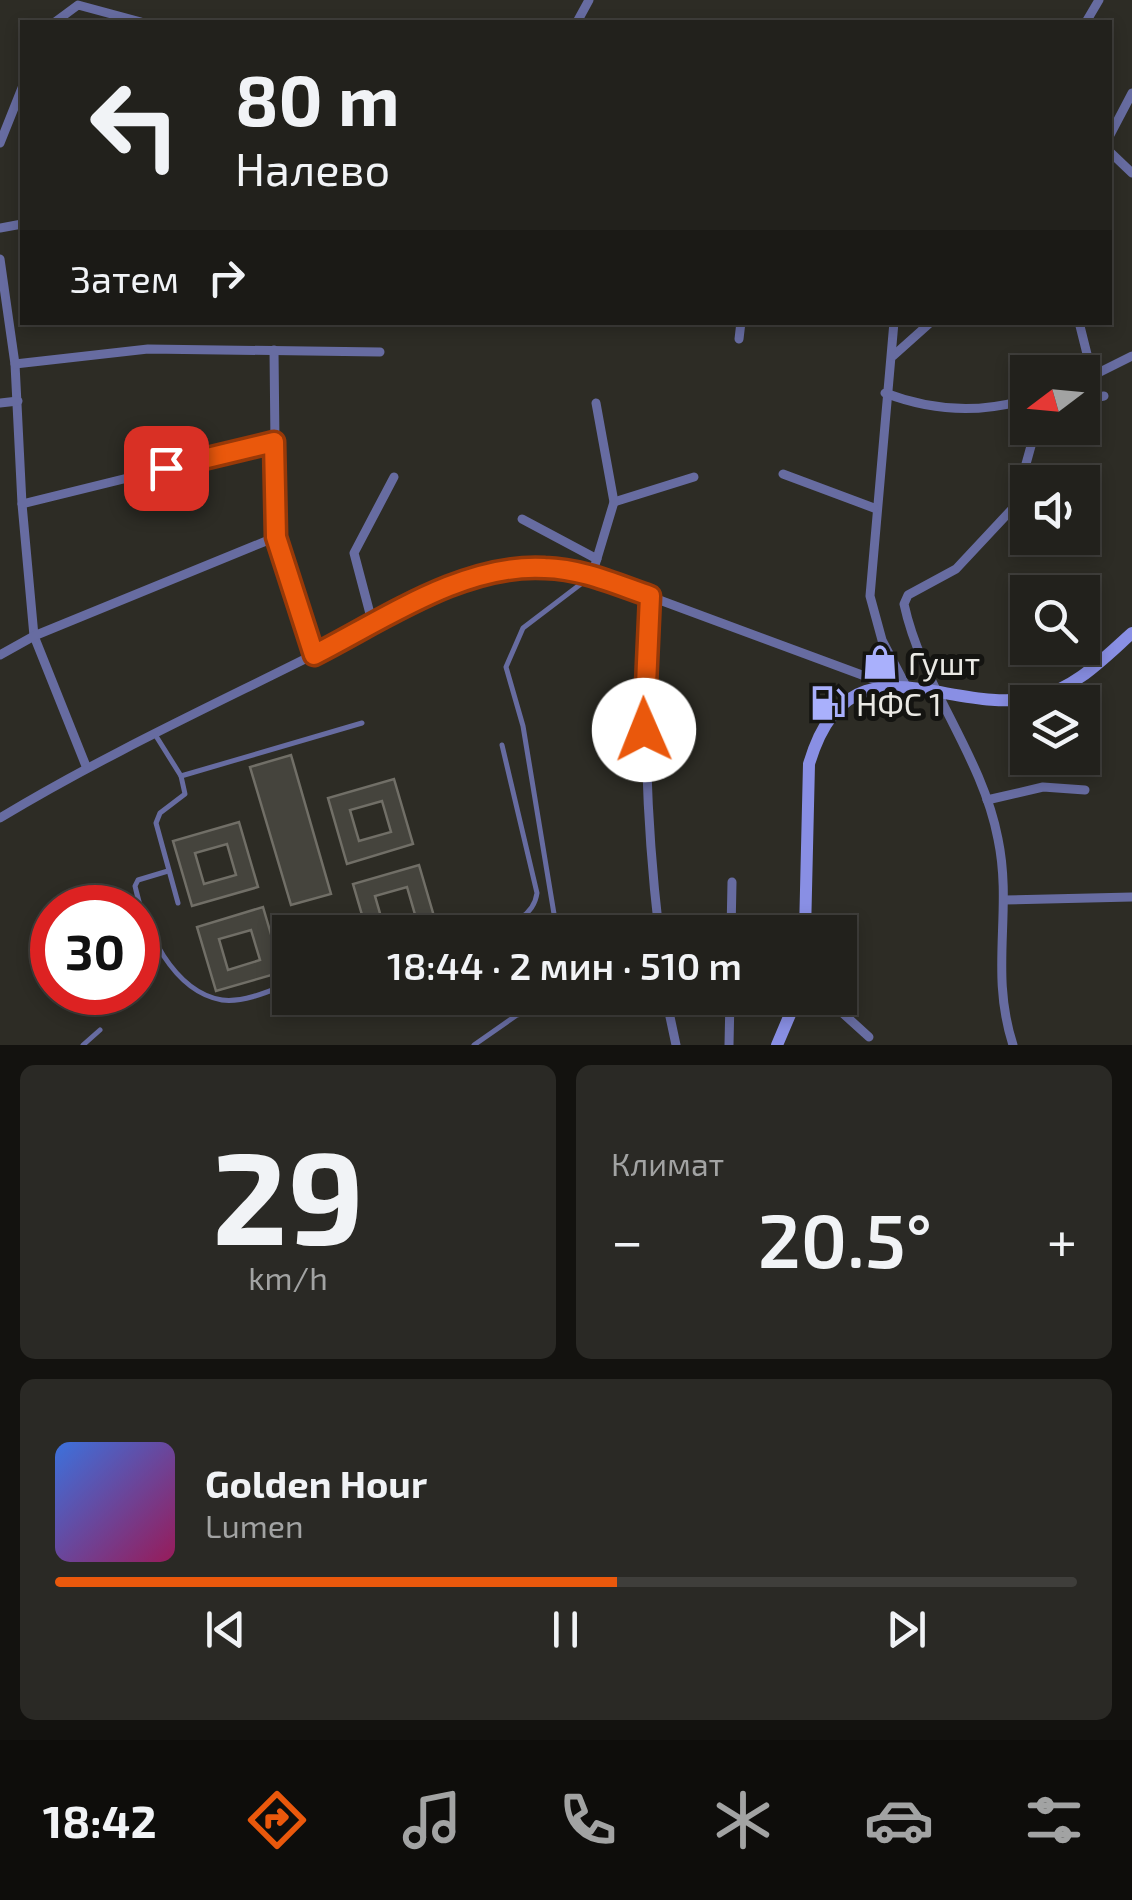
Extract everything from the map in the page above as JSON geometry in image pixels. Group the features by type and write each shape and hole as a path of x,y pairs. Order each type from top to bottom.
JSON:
{"street":[{"path":"58,20 78,6 133,20"},
{"path":"0,143 20,94"},
{"path":"1112,130 1132,94"},
{"path":"1112,154 1132,172"},
{"path":"0,259 15,364 34,636 86,766"},
{"path":"740,325 740,339"},
{"path":"894,325 874,508 872,610 898,686"},
{"path":"893,356 929,325"},
{"path":"1079,325 1084,355"},
{"path":"15,364 148,349 380,352"},
{"path":"274,350 276,537 314,655"},
{"path":"1100,373 1132,356"},
{"path":"885,393 944,409 1010,402"},
{"path":"1100,397 1104,396"},
{"path":"0,402 18,401"},
{"path":"592,575 614,502 596,403"},
{"path":"22,504 274,442"},
{"path":"1013,1045 999,989 1004,900 998,838 987,800 934,688 904,609 905,599 956,569 1014,507 1031,445"},
{"path":"782,474 874,508"},
{"path":"373,625 354,554 394,477"},
{"path":"614,502 694,477"},
{"path":"522,519 597,559"},
{"path":"0,655 34,636 276,537"},
{"path":"0,818 86,766 373,625 488,574 547,568 592,575 898,686"},
{"path":"650,596 643,692 649,842 657,915"},
{"path":"805,915 809,764 816,742 840,705 853,696 898,686 995,699 1038,697 1076,680 1132,633"},
{"path":"987,800 1043,787 1084,790"},
{"path":"731,915 732,882"},
{"path":"1004,900 1132,896"},
{"path":"670,1015 676,1045"},
{"path":"728,1045 729,1015"},
{"path":"777,1045 790,1015"},
{"path":"845,1015 869,1037"}],"lane":[{"path":"554,915 523,726 506,667 522,628 592,575"},
{"path":"181,776 362,723"},
{"path":"154,733 181,776 186,794 160,813 156,823 178,903"},
{"path":"502,745 536,901 525,915"},
{"path":"168,870 138,880 134,886 157,944 178,974 194,987 224,1000 272,988"},
{"path":"474,1045 517,1015"},
{"path":"83,1045 100,1030"}],"building":[{"path":"291,755 331,894 291,905 250,767"},
{"path":"394,779 413,844 347,864 328,798","holes":["382,801 391,832 359,841 350,810"]},
{"path":"239,822 258,887 192,906 173,841","holes":["227,844 236,875 204,884 195,853"]},
{"path":"419,865 434,915 415,915 407,887 375,896 381,915 362,915 353,884"},
{"path":"263,907 272,938 272,975 216,991 197,927","holes":["251,930 260,960 228,970 219,939"]}],"place":[{"name":"Гушт","path":"880,662"},
{"name":"НФС 1","path":"828,703"}],"route":[{"path":"166,468 274,442 276,537 314,655 452,587 507,570 547,568 592,575 650,596 644,730"}]}
